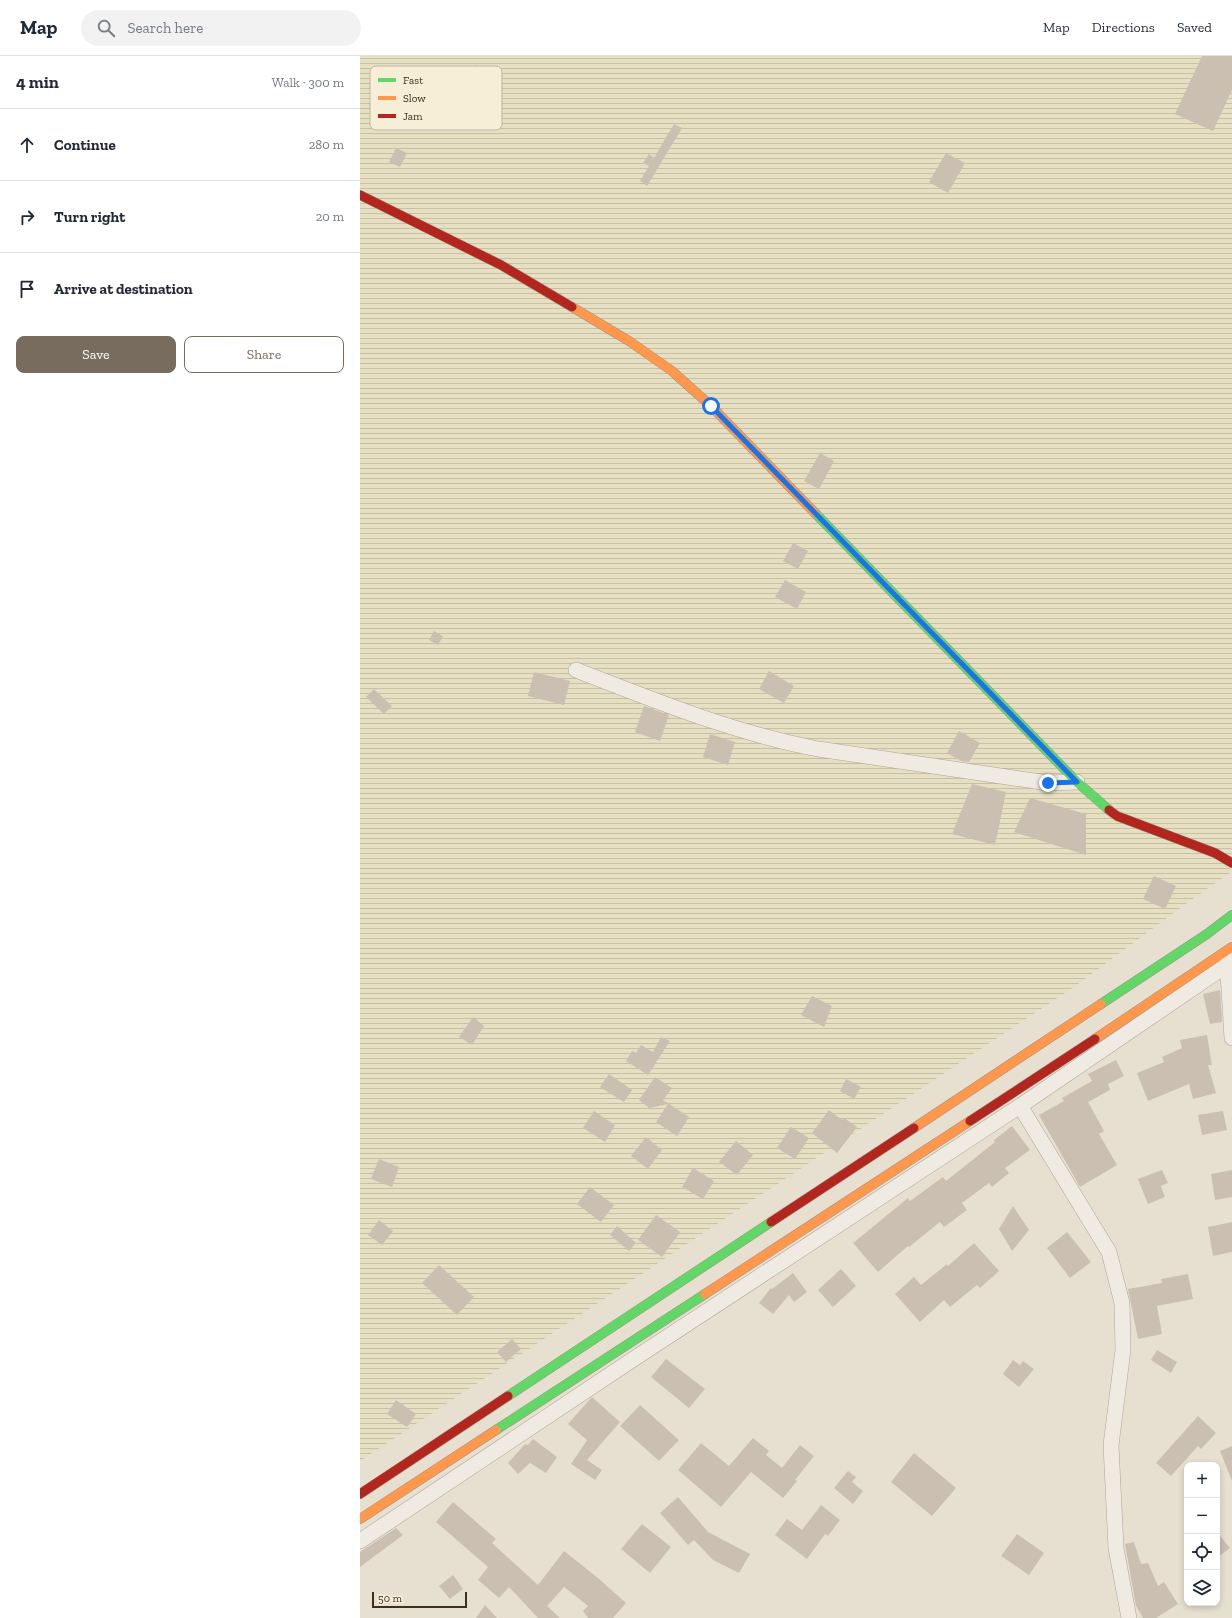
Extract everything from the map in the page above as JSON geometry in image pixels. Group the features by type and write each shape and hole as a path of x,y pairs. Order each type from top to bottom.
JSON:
{"main road":[{"path":"360,195 501,265 629,341 672,371 711,406 754,449 1077,782 1104,807 1117,816 1215,853 1232,863"},
{"path":"360,1494 1201,938 1232,916"},
{"path":"360,1519 1112,1028 1229,954"}],"street":[{"path":"576,670 703,719 782,742 818,749 1048,783 1077,782"},
{"path":"1229,954 1232,1038"},
{"path":"360,1541 632,1360 1020,1106 1229,954"},
{"path":"1020,1106 1109,1252 1122,1303 1123,1350 1111,1445 1116,1548 1129,1618"}],"shaded area":[{"path":"360,56 1232,56 1232,846 1230,873 1074,987 360,1461"}],"building":[{"path":"1202,56 1232,56 1232,90 1213,131 1175,114"},
{"path":"674,124 682,128 647,186 640,181 649,166 643,163 649,154 654,158"},
{"path":"396,148 407,153 400,167 389,162"},
{"path":"946,153 965,163 948,193 929,182"},
{"path":"820,453 834,461 819,489 804,481"},
{"path":"793,543 808,551 798,569 783,561"},
{"path":"785,580 806,592 797,609 775,597"},
{"path":"434,631 443,636 438,645 429,640"},
{"path":"769,671 794,686 784,703 759,689"},
{"path":"534,672 570,681 564,705 528,696"},
{"path":"374,689 392,706 384,714 366,697"},
{"path":"644,706 669,715 660,741 635,732"},
{"path":"959,731 980,743 969,762 961,761 947,753"},
{"path":"710,734 735,742 728,765 703,757"},
{"path":"972,784 1006,792 995,845 952,834"},
{"path":"1030,798 1086,814 1086,855 1014,832"},
{"path":"1154,876 1176,886 1165,909 1143,899"},
{"path":"1220,990 1222,1022 1210,1024 1203,994"},
{"path":"812,996 832,1006 824,1027 801,1015"},
{"path":"473,1017 484,1026 472,1045 459,1037"},
{"path":"1207,1035 1212,1065 1208,1065 1216,1093 1193,1099 1189,1084 1148,1101 1137,1073 1164,1062 1162,1057 1182,1048 1180,1040"},
{"path":"661,1037 670,1041 648,1075 626,1061 632,1051 636,1053 641,1045 653,1052"},
{"path":"1116,1060 1124,1076 1108,1084 1110,1090 1088,1102 1104,1131 1099,1134 1117,1165 1080,1187 1039,1115 1064,1101 1062,1098 1092,1081 1088,1074"},
{"path":"609,1074 632,1090 624,1102 600,1087"},
{"path":"655,1077 672,1088 663,1100 689,1117 677,1136 656,1122 668,1104 649,1108 639,1100"},
{"path":"846,1079 861,1087 854,1099 840,1091"},
{"path":"829,1110 842,1120 844,1118 857,1127 837,1153 812,1133"},
{"path":"594,1111 615,1125 605,1142 583,1128"},
{"path":"1223,1111 1227,1130 1202,1135 1198,1115"},
{"path":"1012,1126 1030,1150 1005,1168 1009,1173 992,1187 989,1183 962,1203 967,1210 944,1227 940,1222 909,1247 908,1246 878,1272 853,1243 908,1198 910,1201 943,1177 946,1181 995,1142 994,1140"},
{"path":"791,1127 809,1138 795,1159 777,1148"},
{"path":"646,1137 662,1150 648,1169 631,1156"},
{"path":"736,1141 753,1155 737,1175 719,1162"},
{"path":"379,1159 399,1167 392,1187 371,1179"},
{"path":"693,1168 714,1181 703,1199 682,1187"},
{"path":"1162,1170 1168,1183 1161,1186 1165,1197 1148,1204 1138,1179"},
{"path":"1232,1170 1232,1197 1215,1200 1211,1174"},
{"path":"590,1187 614,1205 601,1222 577,1204"},
{"path":"1013,1206 1029,1230 1012,1251 999,1229"},
{"path":"656,1215 680,1232 662,1257 638,1240"},
{"path":"379,1220 393,1231 382,1245 368,1235"},
{"path":"1232,1222 1232,1252 1213,1256 1208,1227"},
{"path":"617,1226 636,1243 629,1251 610,1235"},
{"path":"1067,1232 1091,1262 1070,1278 1047,1248"},
{"path":"974,1243 999,1271 980,1288 977,1285 950,1307 944,1300 920,1322 895,1294 914,1277 921,1285 947,1264 948,1266"},
{"path":"439,1265 474,1297 457,1315 422,1283"},
{"path":"841,1269 856,1286 833,1307 818,1290"},
{"path":"793,1273 807,1292 794,1302 789,1295 773,1314 759,1303 771,1288 772,1289"},
{"path":"1188,1274 1193,1299 1157,1306 1162,1334 1138,1339 1128,1289 1162,1283 1161,1279"},
{"path":"512,1339 521,1349 506,1362 497,1352"},
{"path":"1157,1350 1177,1362 1171,1373 1151,1360"},
{"path":"666,1359 705,1389 689,1408 651,1377"},
{"path":"1013,1360 1020,1365 1023,1361 1034,1369 1019,1387 1003,1374"},
{"path":"592,1397 620,1422 587,1460 602,1470 595,1480 571,1464 587,1440 568,1424"},
{"path":"396,1400 416,1414 407,1427 387,1414"},
{"path":"640,1405 679,1440 659,1461 620,1426"},
{"path":"1198,1416 1216,1433 1201,1449 1198,1446 1171,1476 1156,1463"},
{"path":"753,1438 769,1451 766,1455 782,1468 800,1445 814,1456 783,1498 751,1472 721,1507 678,1470 701,1443 729,1466"},
{"path":"533,1439 557,1457 546,1473 530,1463 518,1474 508,1463 525,1444 528,1445"},
{"path":"1232,1446 1232,1481 1220,1451"},
{"path":"914,1453 956,1488 932,1516 891,1482"},
{"path":"848,1471 856,1477 852,1482 863,1491 853,1504 834,1488"},
{"path":"678,1497 708,1532 750,1554 739,1573 713,1560 694,1540 688,1545 660,1513"},
{"path":"453,1502 496,1539 492,1543 538,1585 564,1551 626,1603 613,1618 588,1618 583,1611 588,1606 564,1587 547,1606 560,1618 538,1618 509,1587 499,1598 478,1580 488,1567 436,1522"},
{"path":"821,1505 840,1520 828,1536 825,1534 807,1559 775,1535 787,1519 802,1530"},
{"path":"642,1524 671,1547 650,1573 621,1549"},
{"path":"396,1528 403,1535 360,1567 360,1552"},
{"path":"1017,1534 1044,1553 1029,1575 1001,1556"},
{"path":"1220,1536 1230,1548 1220,1556"},
{"path":"1134,1542 1141,1564 1148,1563 1158,1586 1164,1582 1178,1604 1156,1618 1143,1618 1136,1606 1125,1544"},
{"path":"453,1575 463,1589 450,1599 439,1586"},
{"path":"485,1605 497,1618 476,1618"}],"traffic: fast":[{"path":"815,513 1077,782 1109,810"},
{"path":"1101,1004 1207,934 1232,915"},
{"path":"508,1396 771,1222"},
{"path":"496,1430 705,1294"}],"traffic: slow":[{"path":"572,307 629,341 672,371 711,406 815,513"},
{"path":"1095,1039 1232,947"},
{"path":"914,1128 1101,1004"},
{"path":"705,1294 970,1121"},
{"path":"360,1519 496,1430"}],"traffic: jam":[{"path":"360,195 501,265 572,307"},
{"path":"1109,810 1117,816 1215,853 1232,863"},
{"path":"970,1121 1095,1039"},
{"path":"771,1222 914,1128"},
{"path":"360,1494 508,1396"}],"route":[{"path":"711,406 1077,782 1048,783"}]}
